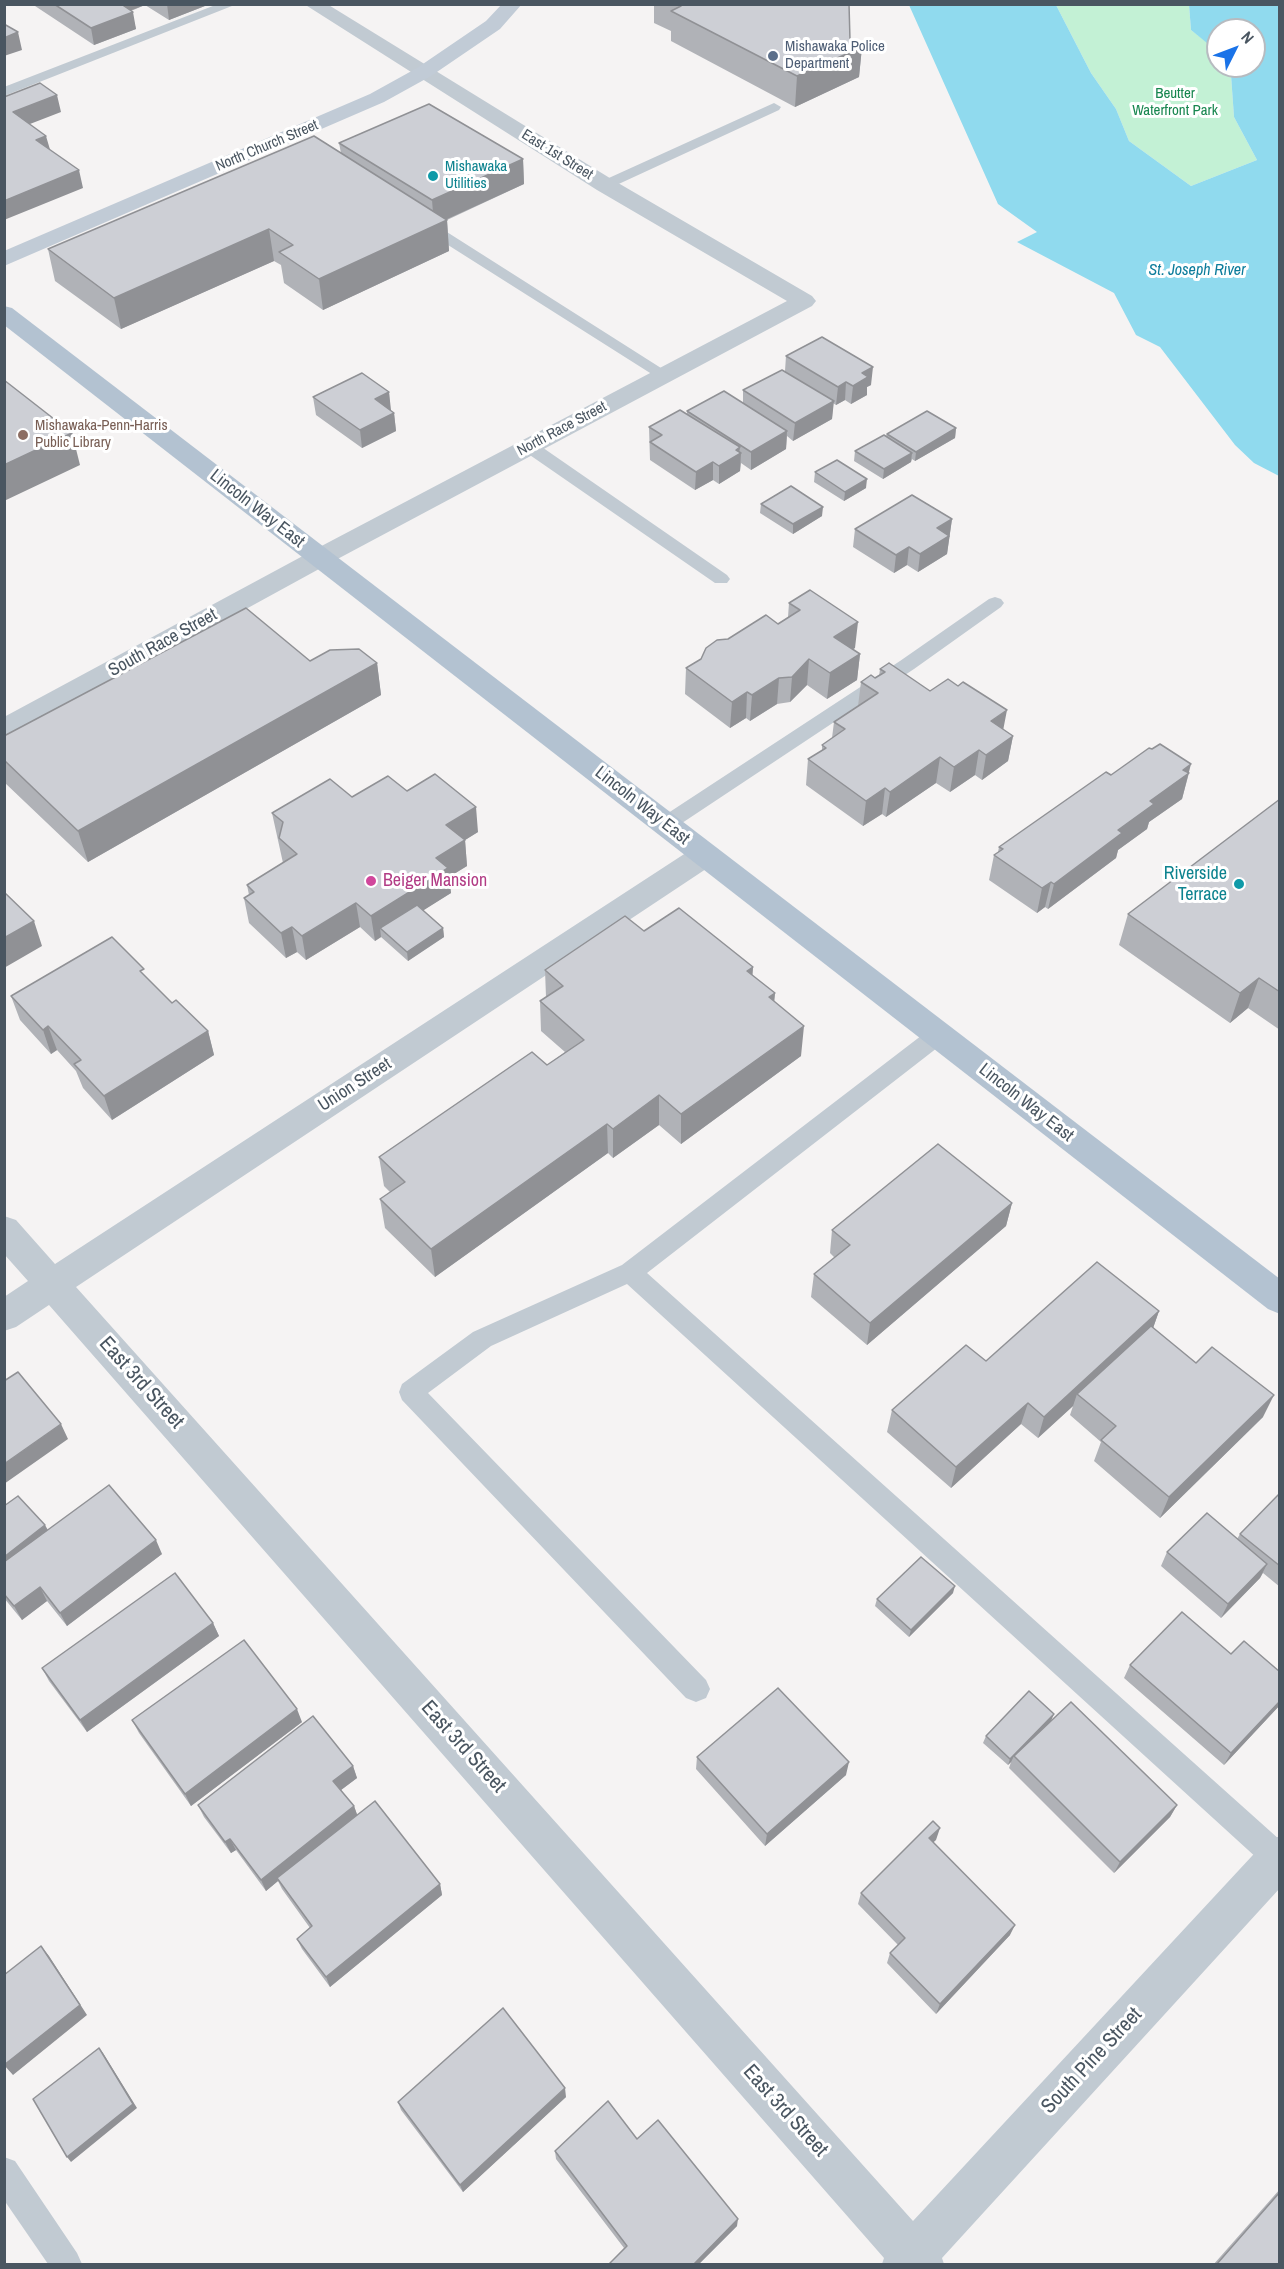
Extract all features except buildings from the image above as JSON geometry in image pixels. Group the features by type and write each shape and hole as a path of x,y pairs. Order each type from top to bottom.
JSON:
{"main road":[{"name":"North Church Street","path":"4,259 296,143 424,72 493,25 513,4"},
{"name":"Lincoln Way East","path":"4,313 1280,1299"}],"street":[{"name":"East 1st Street","path":"313,4 605,185 804,301"},
{"name":"North Race Street","path":"321,557 804,301"},
{"name":"South Race Street","path":"4,729 321,557"},
{"name":"Union Street","path":"4,1316 705,855"},
{"name":"East 3rd Street","path":"4,1230 913,2262"},
{"name":"South Pine Street","path":"913,2262 1279,1858"}],"lane":[{"path":"4,92 231,4"},
{"path":"605,185 774,106"},
{"path":"410,215 664,375"},
{"path":"530,447 721,579"},
{"path":"666,824 907,665 995,603"},
{"path":"696,1689 411,1392 482,1339 630,1272 938,1035"},
{"path":"630,1272 1279,1858"},
{"path":"4,2172 66,2265"}],"green space":[{"name":"Beutter Waterfront Park","path":"1056,5 1189,5 1191,30 1206,42 1206,78 1231,78 1234,117 1257,160 1191,186 1129,141 1116,109 1091,73"}],"water":[{"name":"St. Joseph River","path":"909,5 1056,5 1091,73 1116,109 1129,141 1191,186 1257,160 1234,117 1231,78 1266,78 1266,18 1206,18 1206,42 1191,30 1189,5 1279,5 1279,476 1254,463 1235,445 1160,347 1136,335 1114,293 1017,242 1037,232 998,204"}],"place":[{"name":"Mishawaka Police Department","path":"773,56"},
{"name":"Mishawaka Utilities","path":"433,176"},
{"name":"Mishawaka-Penn-Harris Public Library","path":"23,435"},
{"name":"Beiger Mansion","path":"371,881"},
{"name":"Riverside Terrace","path":"1239,884"}]}
